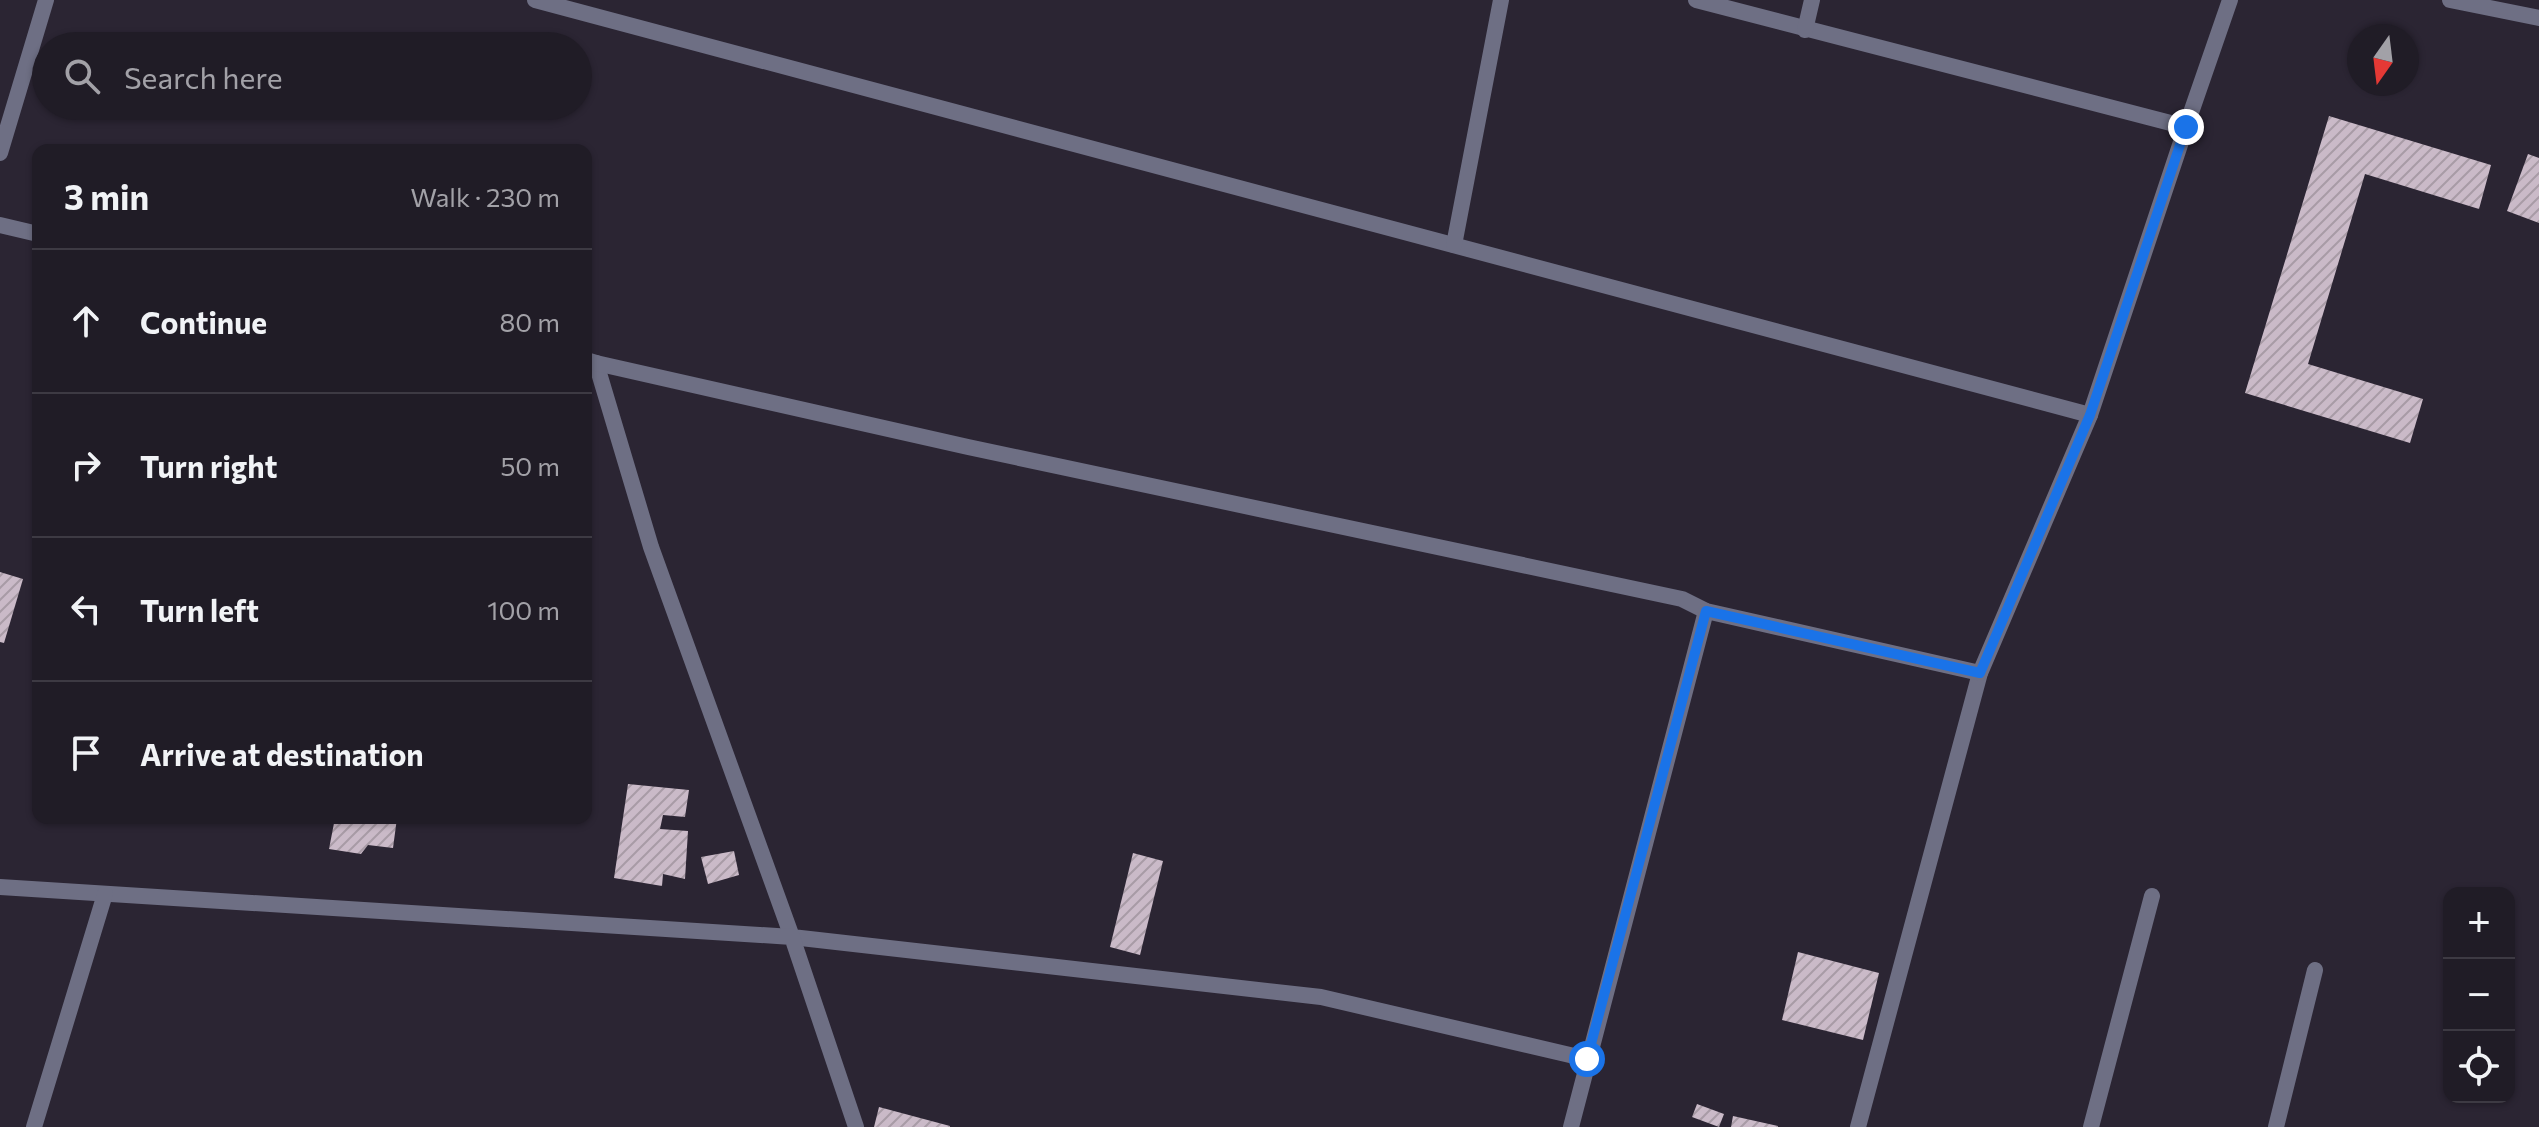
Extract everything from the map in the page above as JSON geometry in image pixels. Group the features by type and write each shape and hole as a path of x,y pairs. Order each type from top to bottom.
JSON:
{"street":[{"path":"36,32 46,0"},
{"path":"535,0 2090,415"},
{"path":"1454,245 1501,0"},
{"path":"1696,0 2186,127"},
{"path":"1805,30 1812,0"},
{"path":"1858,1127 1980,673 2090,415 2230,0"},
{"path":"2450,0 2539,18"},
{"path":"0,153 32,47"},
{"path":"0,225 32,233"},
{"path":"592,361 968,447 1682,599 1706,611 1980,673"},
{"path":"592,364 651,547 792,937 856,1127"},
{"path":"1571,1127 1706,611"},
{"path":"0,887 792,937 1321,997 1587,1059"},
{"path":"34,1127 105,894"},
{"path":"2091,1127 2152,896"},
{"path":"2276,1127 2315,970"}],"building":[{"path":"2329,116 2491,165 2479,209 2365,174 2308,364 2423,399 2410,443 2245,393"},
{"path":"2528,154 2539,158 2539,223 2507,211"},
{"path":"0,572 23,579 4,643 0,642"},
{"path":"628,784 689,790 685,817 663,815 660,829 688,831 685,879 663,874 662,886 614,878"},
{"path":"334,824 396,824 393,848 368,845 361,854 329,849"},
{"path":"734,851 739,875 708,884 701,857"},
{"path":"1133,853 1163,861 1140,955 1110,947"},
{"path":"1798,952 1879,973 1863,1040 1782,1020"},
{"path":"1697,1104 1724,1114 1719,1127 1692,1117"},
{"path":"879,1107 950,1126 950,1127 874,1127"},
{"path":"1733,1116 1778,1126 1778,1127 1731,1127"}],"route":[{"path":"1587,1059 1706,611 1980,673 2090,415 2186,127"}]}
